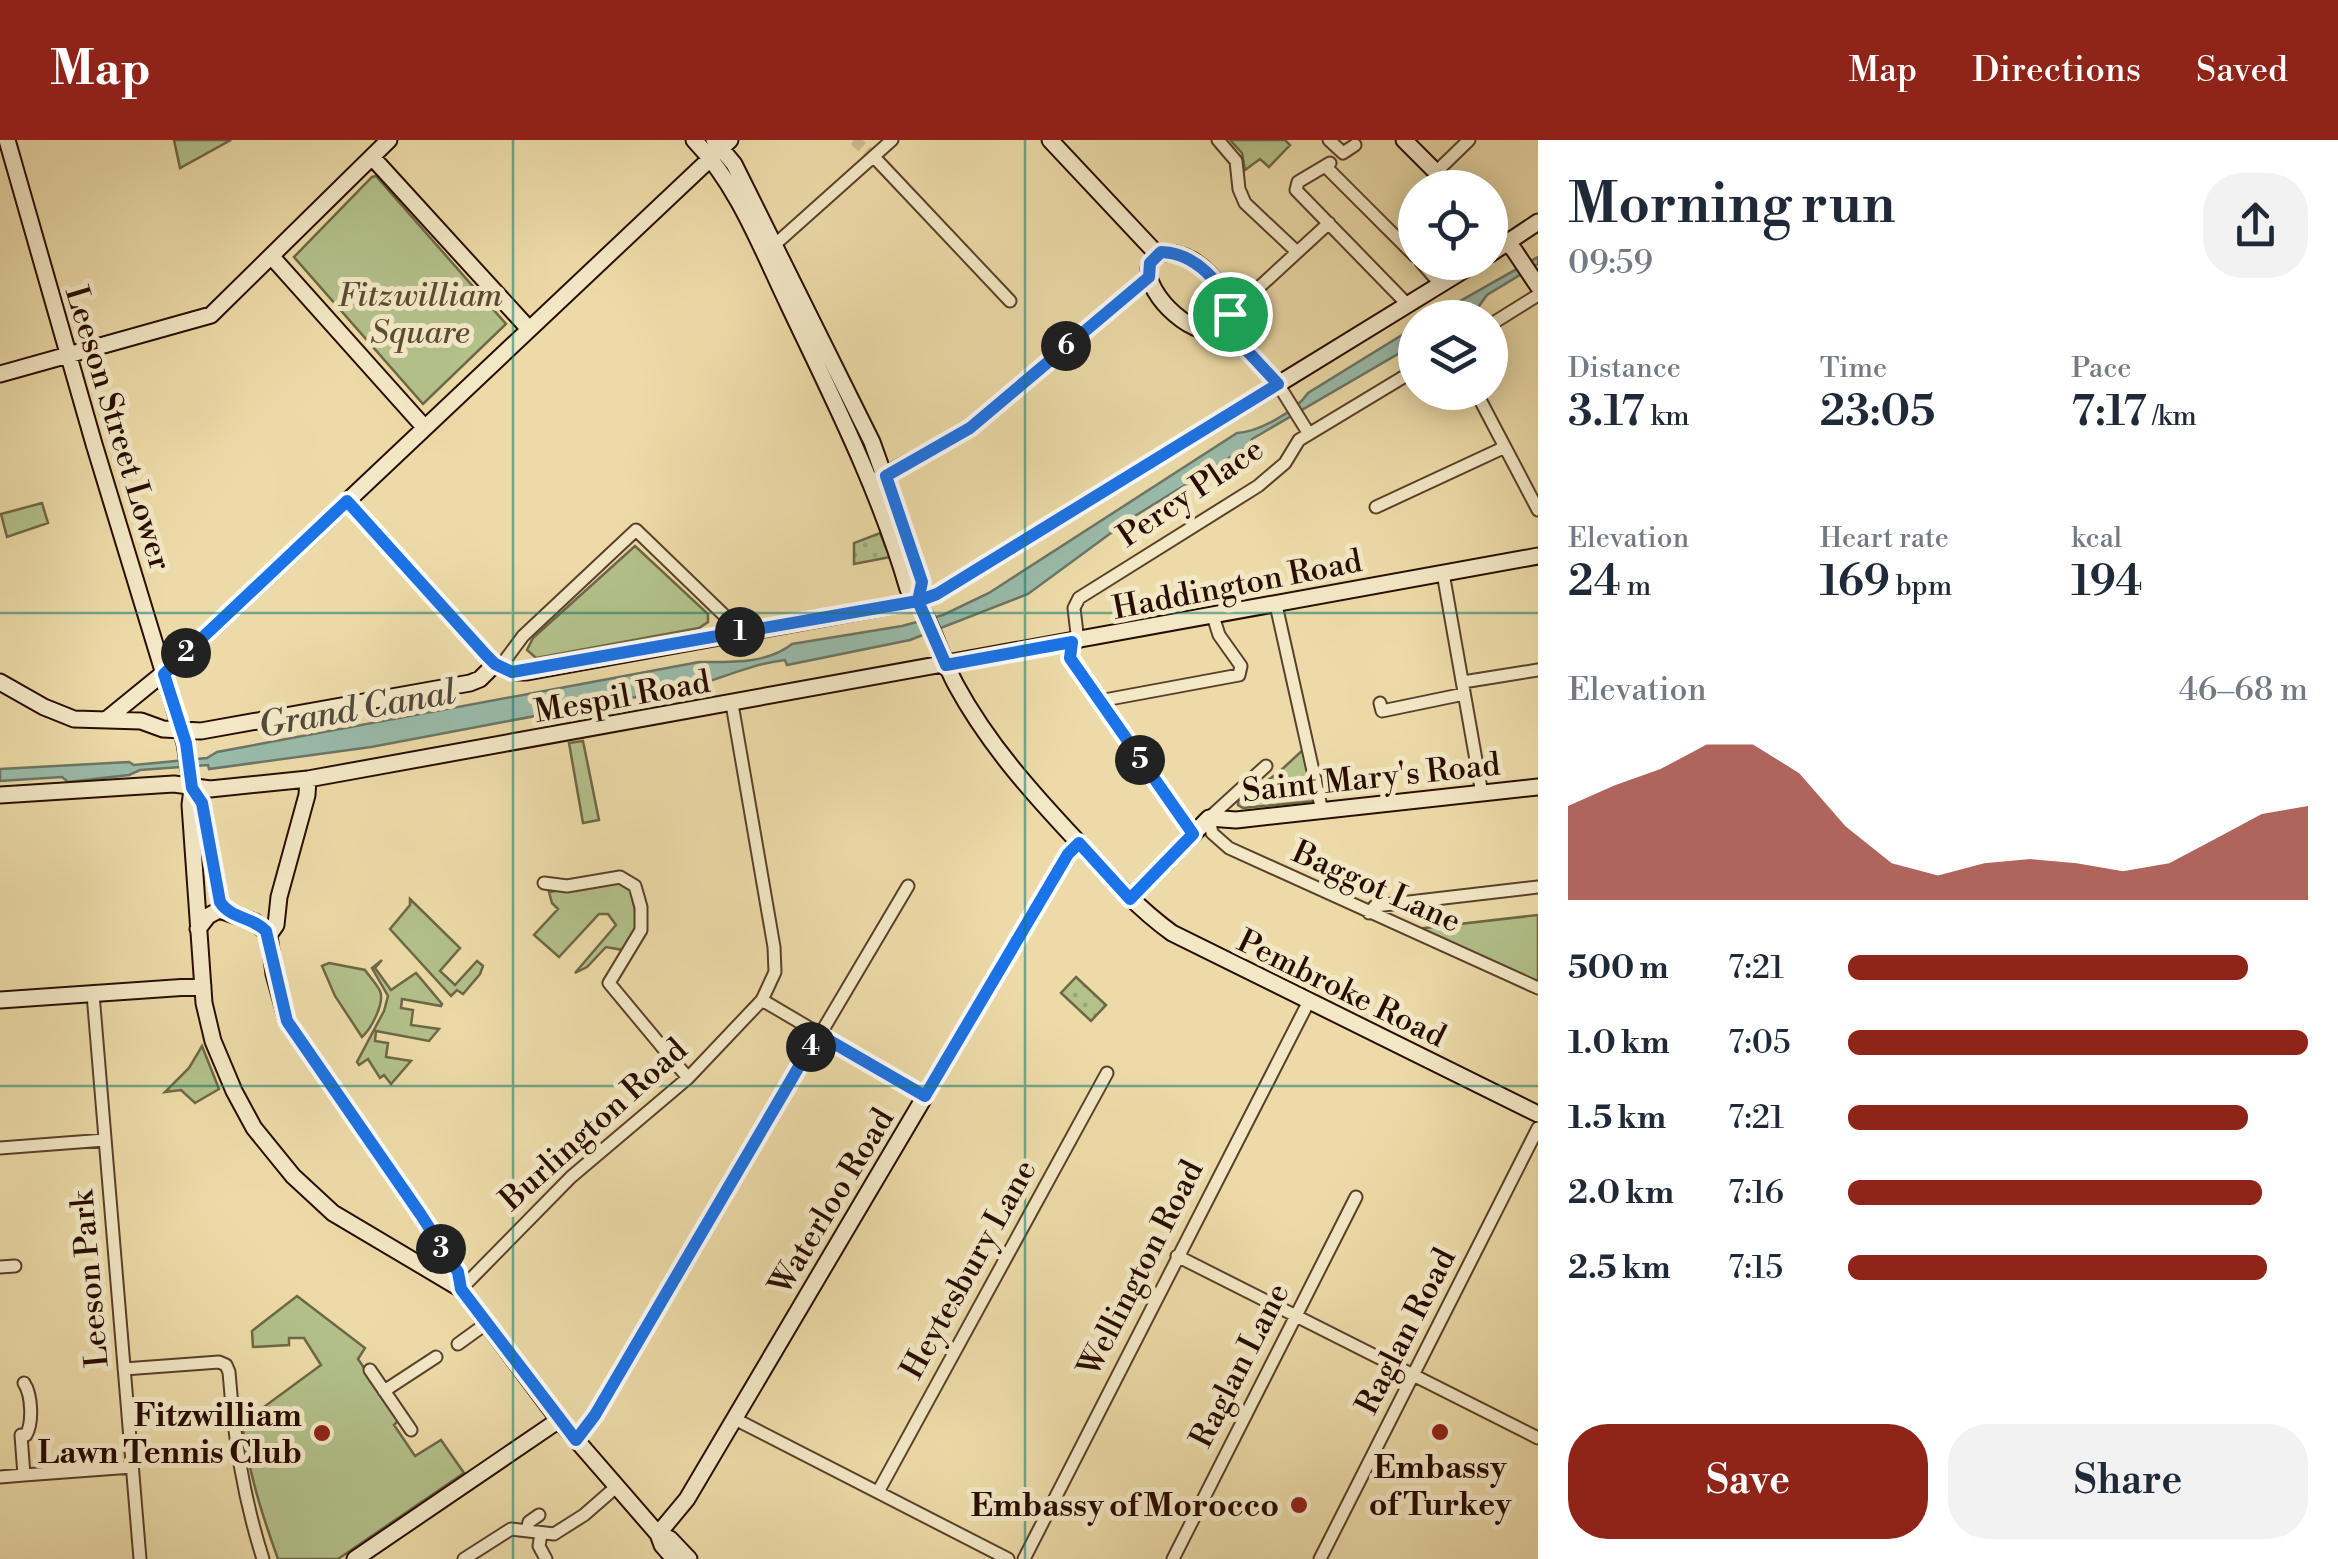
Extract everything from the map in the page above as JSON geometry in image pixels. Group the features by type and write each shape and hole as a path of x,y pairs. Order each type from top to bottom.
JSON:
{"main road":[{"name":"Leeson Street Lower","path":"7,140 184,740 191,782"},
{"path":"0,374 211,314 389,140"},
{"name":"Pembroke Road","path":"694,140 719,146 734,164 879,478 908,589 946,665 995,748 1130,899 1172,934 1538,1114"},
{"path":"1050,140 1158,254"},
{"path":"1404,140 1434,170"},
{"path":"107,719 164,674 719,146"},
{"path":"372,157 530,329"},
{"path":"1536,282 1508,243 1538,222"},
{"path":"1228,321 1213,334 1190,327 1163,300 1149,277 1150,263 1158,254 1172,253 1202,268 1224,294 1228,321 1278,384"},
{"path":"272,257 425,428"},
{"path":"1416,300 1449,280"},
{"path":"0,682 57,713 86,720 141,721 184,740 208,730 474,682 497,666 526,672 735,633 920,607 1398,311"},
{"name":"Haddington Road","path":"946,665 1538,556"},
{"name":"Mespil Road","path":"0,795 191,782 308,779 946,665"},
{"path":"125,706 141,721"},
{"path":"269,936 276,925 279,897 308,779"},
{"path":"191,782 202,803 220,902 229,912"},
{"path":"191,782 203,986 213,1042 234,1092 276,1158 334,1214 461,1289 559,1420 658,1534 662,1546 674,1559"},
{"name":"Saint Mary's Road","path":"1209,818 1236,820 1538,787"},
{"path":"1130,899 1189,829 1209,818"},
{"name":"Waterloo Road","path":"658,1534 677,1514 735,1419 1068,854 1079,843"},
{"path":"254,922 268,914 279,897"},
{"path":"198,929 214,912 229,912 254,922 269,936 287,1021 458,1272 461,1289"},
{"path":"0,1000 203,986"},
{"path":"426,1268 441,1248"},
{"path":"355,1559 559,1420"},
{"path":"658,1534 670,1539 690,1559"}],"street":[{"path":"770,249 892,140"},
{"path":"1218,140 1236,160 1239,189 1245,203 1298,252"},
{"path":"1328,140 1342,154 1355,146"},
{"path":"1438,170 1469,140"},
{"path":"875,158 1010,301"},
{"path":"1398,238 1328,164 1296,185 1403,300"},
{"path":"1228,321 1329,223"},
{"path":"879,478 970,428 1149,277"},
{"path":"1437,280 1441,285"},
{"path":"1508,314 1538,296"},
{"name":"Percy Place","path":"1075,642 1074,608 1079,598 1258,486 1285,463 1299,440 1398,380"},
{"path":"1278,384 1309,434"},
{"path":"1485,410 1538,510"},
{"path":"1376,506 1503,448"},
{"path":"347,501 497,666 535,624 636,530 726,617 735,633"},
{"path":"1443,573 1482,794"},
{"path":"1276,604 1322,811"},
{"path":"1099,701 1239,675 1241,666 1219,635 1213,616"},
{"path":"1075,642 1070,658 1189,829"},
{"path":"1380,704 1382,711 1538,670"},
{"name":"Burlington Road","path":"461,1289 571,1177 688,1078 762,1000 776,964 732,704"},
{"path":"1209,818 1266,766"},
{"name":"Baggot Lane","path":"1209,818 1212,833 1229,848 1538,988"},
{"path":"550,885 620,877 635,886 641,907 641,930 609,984 688,1078"},
{"path":"576,1440 595,1415 908,886"},
{"path":"1368,913 1375,906 1538,887"},
{"name":"Leeson Park","path":"93,994 140,1559"},
{"path":"762,1000 925,1096"},
{"name":"Wellington Road","path":"1024,1559 1308,1003"},
{"name":"Heytesbury Lane","path":"878,1492 1106,1073"},
{"name":"Raglan Road","path":"1320,1559 1538,1128"},
{"path":"0,1148 104,1140"},
{"name":"Raglan Lane","path":"1173,1559 1356,1197"},
{"path":"1177,1256 1538,1438"},
{"path":"0,1267 16,1266"},
{"path":"458,1344 487,1323"},
{"path":"384,1391 436,1357"},
{"path":"124,1369 219,1362 228,1368 240,1474 263,1559"},
{"path":"370,1370 410,1430"},
{"path":"24,1383 28,1390 30,1428 26,1435 21,1435 24,1475"},
{"path":"735,1419 1008,1559"},
{"path":"0,1477 132,1467"},
{"path":"464,1559 482,1554 511,1529 541,1534 557,1532 616,1487"},
{"path":"527,1531 529,1522 539,1515"},
{"path":"541,1534 538,1546 546,1559"}],"green space":[{"path":"174,140 231,140 180,168"},
{"path":"1230,140 1285,140 1290,145 1269,167 1260,159 1245,170 1242,153"},
{"name":"Fitzwilliam Square","path":"376,176 506,324 423,404 294,257"},
{"path":"42,503 48,523 7,537 1,514"},
{"path":"880,533 890,557 854,564 854,543"},
{"path":"635,546 708,614 708,622 699,628 536,658 527,650 533,638"},
{"path":"583,741 599,820 583,823 569,743"},
{"path":"1306,747 1316,801 1243,808 1238,805 1238,801"},
{"path":"620,880 630,887 638,925 623,950 606,947 587,967 575,973 616,925 608,914 599,914 559,957 534,935 558,909 549,892"},
{"path":"410,899 460,948 440,971 455,985 477,961 483,966 463,994 457,990 451,996 390,929 410,905"},
{"path":"1538,915 1538,984 1416,929"},
{"path":"382,960 375,968 391,990 416,973 442,1004 402,999 401,1008 413,1010 411,1025 439,1029 429,1041 376,1031 375,1041 388,1043 386,1057 411,1061 391,1084 384,1075 380,1078 368,1059 359,1065 357,1062 388,996 372,968"},
{"path":"329,963 365,970 380,991 376,1016 362,1037 335,996 322,966"},
{"path":"1076,977 1106,1005 1091,1021 1061,993"},
{"path":"202,1046 219,1089 195,1103 181,1090 165,1092 189,1068"},
{"name":"Fitzwilliam Lawn Tennis Club","path":"297,1296 365,1348 358,1359 399,1420 394,1425 415,1456 441,1440 464,1473 338,1559 278,1559 256,1492 242,1423 321,1365 304,1338 289,1338 289,1345 253,1347 252,1331"}],"shaded area":[{"path":"1538,257 1538,264 1483,300 1462,300 1497,280 1508,280 1508,274"},
{"path":"1398,337 1398,354 1252,439 1250,445 1130,519 1028,594 910,640 787,665 785,660 773,662 694,686 371,747 209,769 208,765 140,770 129,775 68,782 62,777 0,781 0,769 129,762 134,765 207,758 217,752 699,662 760,658 792,644 902,626 943,615 989,593 1237,433 1276,419 1308,393"}],"tunnel":[{"path":"854,140 875,158"}],"place":[{"name":"Embassy of Turkey","path":"1440,1432"},
{"name":"Fitzwilliam Lawn Tennis Club","path":"322,1433"},
{"name":"Embassy of Morocco","path":"1299,1505"}],"route":[{"path":"1230,314 1224,294 1202,268 1182,256 1161,252 1150,263 1149,277 970,428 886,476 922,582 918,601 946,665 1072,642 1070,658 1193,834 1130,899 1079,843 1068,854 925,1096 818,1034 595,1415 576,1440 461,1289 458,1272 421,1215 296,1038 281,1005 266,931 260,924 222,906 202,803 192,788 186,743 164,674 347,501 486,655 512,672 918,601 937,594 1278,384 1226,328 1230,314"}],"water label":[{"name":"Grand Canal","path":"357,708"}]}
